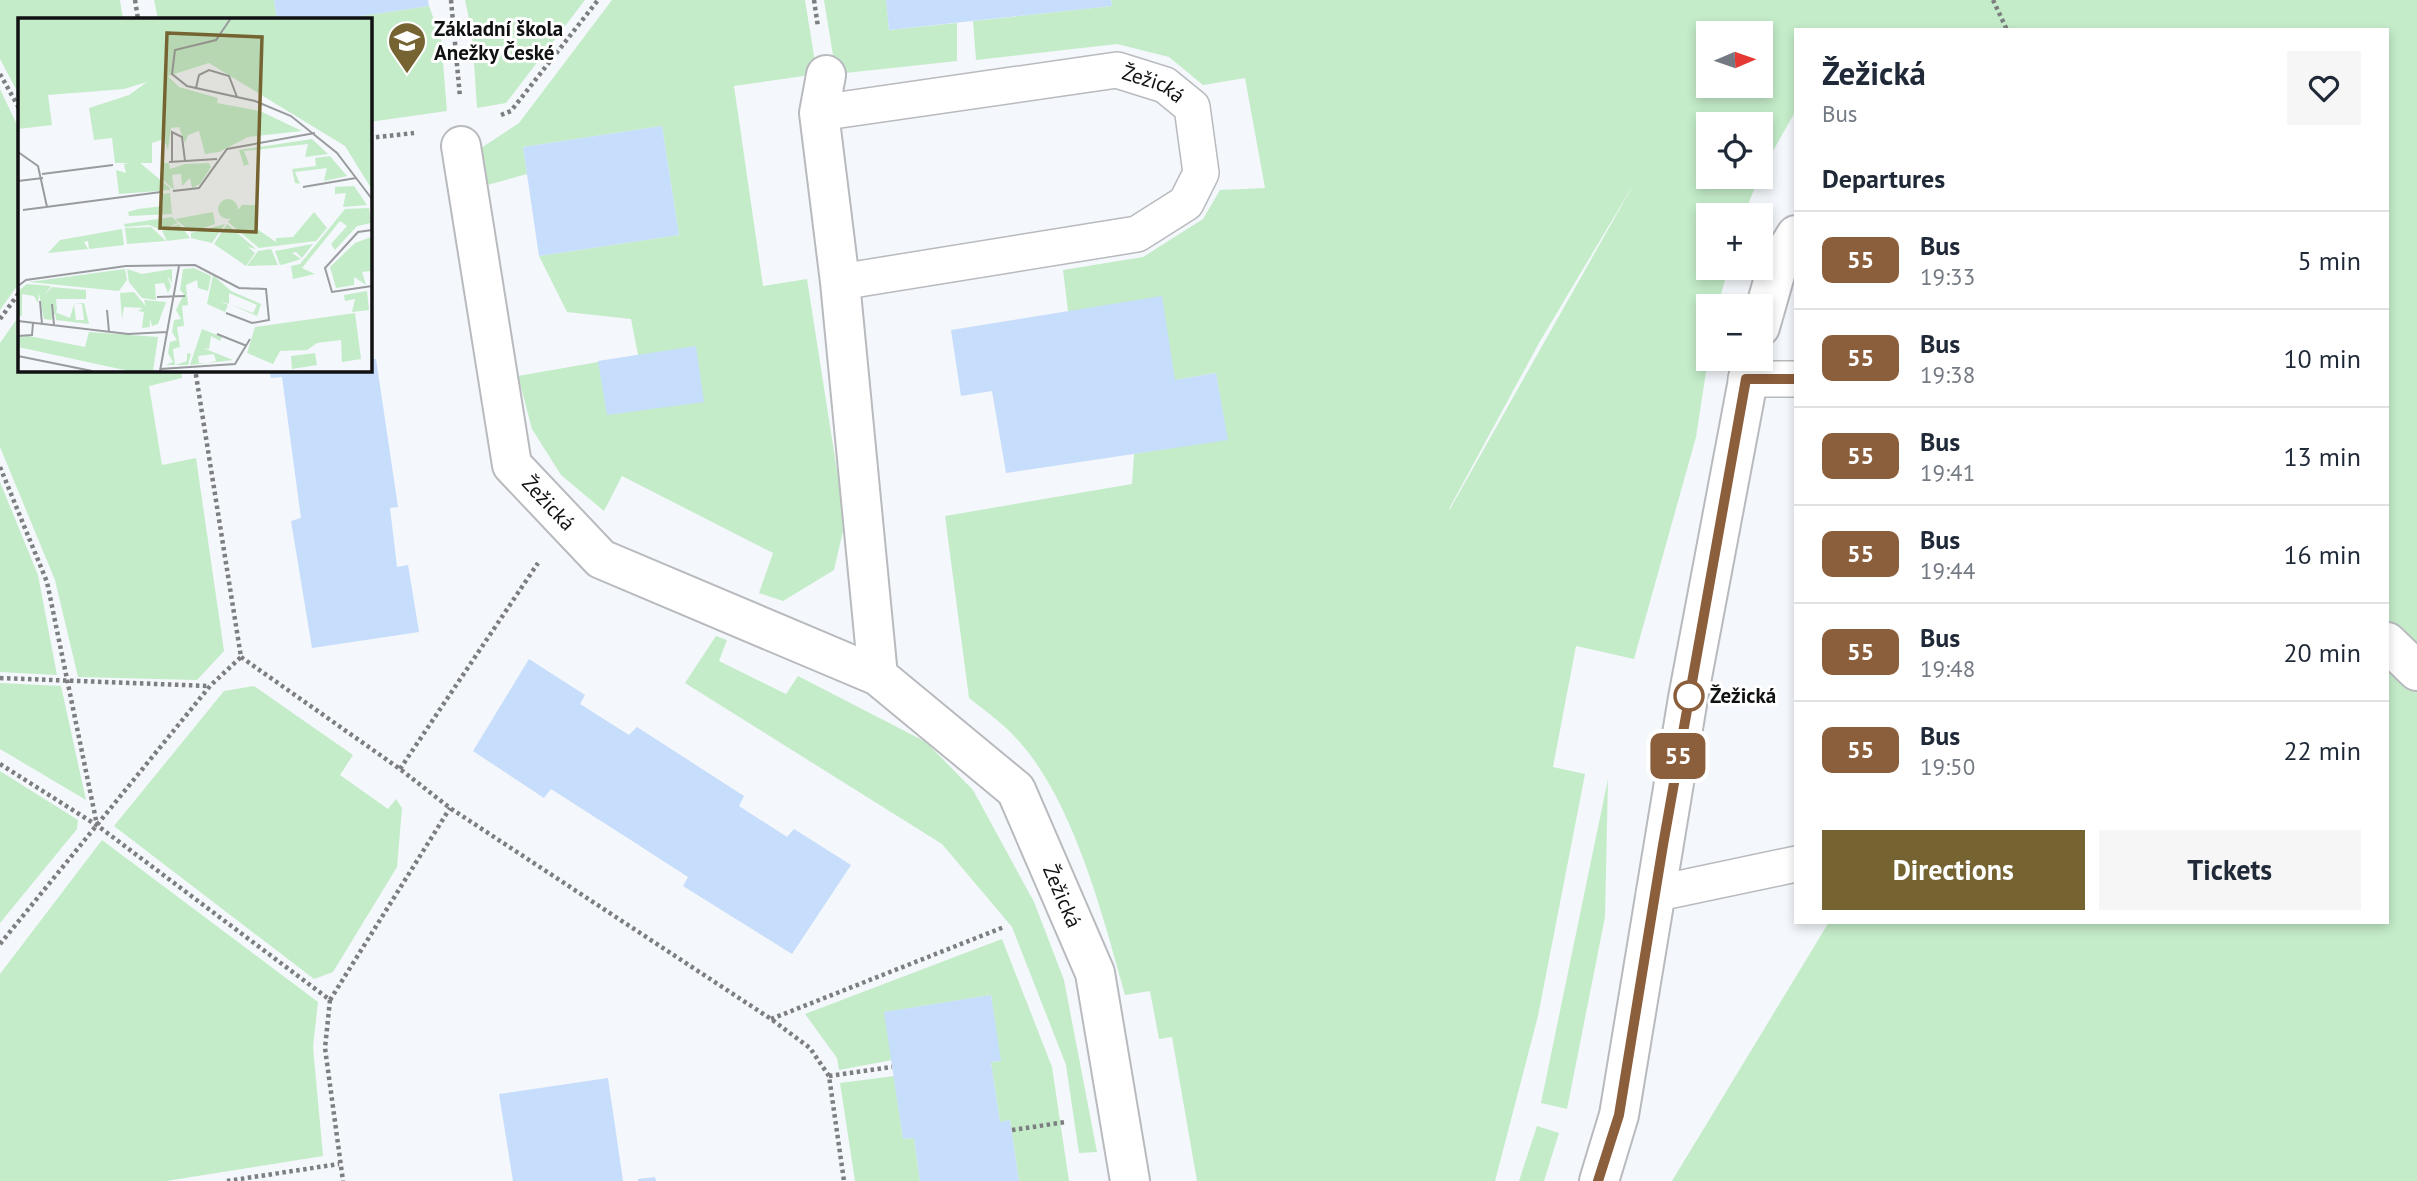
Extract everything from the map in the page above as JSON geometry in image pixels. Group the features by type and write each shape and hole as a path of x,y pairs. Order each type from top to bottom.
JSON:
{"street":[{"path":"826,75 819,113 840,282 878,676"},
{"name":"Žežická","path":"462,136 512,465 601,559 878,676 1016,790 1095,973 1130,1181"},
{"path":"1769,294 1777,264 1794,238"},
{"path":"1598,1181 1619,1115 1654,894 1749,371"},
{"path":"2389,644 2417,671"}],"lane":[{"name":"Žežická","path":"819,113 1117,70 1166,85 1192,107 1201,173 1186,203 1137,234 840,282"},
{"path":"1758,371 1794,379"},
{"path":"1654,894 1794,864"}],"path":[{"path":"135,0 138,18"},
{"path":"451,0 462,136 511,111 598,0"},
{"path":"1993,0 2006,28"},
{"path":"0,74 18,106"},
{"path":"0,319 18,294"},
{"path":"195,371 241,657 400,769 450,808 771,1019 810,1048 829,1076 844,1181"},
{"path":"0,467 47,582 98,826"},
{"path":"400,769 521,585 568,524"},
{"path":"0,944 209,686 241,657"},
{"path":"0,678 209,686"},
{"path":"0,764 98,826 330,1000"},
{"path":"343,1181 326,1048 330,1000 450,808"},
{"path":"771,1019 1004,927"},
{"path":"829,1076 892,1067"},
{"path":"1012,1130 1066,1122"},
{"path":"227,1181 339,1164"}],"green space":[{"path":"0,0 120,0 123,18 18,18 18,93 0,59"},
{"path":"154,0 274,0 277,18 158,18"},
{"path":"465,0 585,0 506,103 477,108 472,33"},
{"path":"612,0 805,0 817,74 734,86 763,286 807,279 845,522 834,570 783,601 759,593 773,553 622,476 604,511 561,475 532,429 518,376 638,355 631,319 567,312 539,256 679,235 662,126 523,147 527,174 484,186 478,150 519,123"},
{"path":"824,0 886,0 889,30 957,23 957,61 836,74"},
{"path":"1111,0 2417,0 2417,1181 1672,1181 1828,924 2389,924 2389,28 1794,28 1794,114 1773,151 1773,112 1696,112 1696,189 1754,189 1749,203 1696,203 1696,280 1725,280 1721,294 1696,294 1696,371 1706,371 1696,437 1634,659 1576,646 1553,767 1585,774 1538,1016 1495,1181 1197,1181 1172,1037 1159,1039 1150,991 1125,995 1096,894 1069,823 1053,790 1035,761 1014,736 969,698 945,516 1132,484 1134,454 1227,439 1216,373 1175,380 1068,311 1063,270 1143,257 1203,219 1220,190 1265,188 1245,78 1203,85 1169,57 1117,44 976,60 973,21 1112,6","holes":["1636,180 1450,509 1539,343"]},
{"path":"429,6 441,39 447,111 371,122 371,18 348,18"},
{"path":"0,89 18,127 18,284 0,310"},
{"path":"18,317 18,371 181,371 182,378 149,386 162,465 196,458 224,651 197,680 78,677 55,580 0,447 0,343"},
{"path":"0,482 38,575 57,675 0,672"},
{"path":"716,636 727,640 719,661 786,694 798,676 926,742 973,790 1034,902 1064,980 1097,1152 1079,1153 1066,1065 1012,927 942,844 685,683"},
{"path":"0,683 61,686 86,800 0,749"},
{"path":"254,686 353,755 340,775 388,809 396,799 402,808 397,867 333,972 314,979 114,826 224,691"},
{"path":"0,771 78,820 77,829 0,923"},
{"path":"1608,779 1605,917 1567,1109 1541,1103"},
{"path":"102,840 318,1002 313,1047 323,1156 166,1181 0,1181 0,974"},
{"path":"1002,939 1052,1067 1069,1181 1019,1181 1010,1120 1000,1122 991,1062 1000,1061 991,995 885,1012 892,1060 839,1070 837,1058 805,1014"},
{"path":"894,1076 903,1139 914,1138 920,1181 855,1181 840,1083"},
{"path":"1537,1126 1559,1133 1544,1181 1519,1181"}],"building":[{"path":"274,0 428,0 429,6 348,18 277,18"},
{"path":"886,0 1111,0 1112,6 889,30"},
{"path":"662,126 679,235 539,256 523,147"},
{"path":"1162,296 1175,380 1216,373 1228,440 1006,473 992,391 961,396 951,330"},
{"path":"696,346 704,402 607,415 598,361"},
{"path":"371,359 376,359 398,507 390,508 397,567 408,565 419,632 312,648 291,521 301,518 282,377 271,378 269,371 371,371"},
{"path":"529,659 585,695 580,704 629,735 637,727 744,796 739,806 787,837 794,829 851,865 792,954 683,886 688,877 551,789 544,798 473,751"},
{"path":"991,995 1001,1061 991,1062 1000,1122 1010,1120 1019,1181 920,1181 914,1138 903,1139 884,1012"},
{"path":"608,1078 623,1181 513,1181 499,1094"},
{"path":"655,1177 656,1181 638,1181 638,1179"}],"bus line":[{"name":"55","path":"1598,1181 1619,1115 1688,698 1746,379 1794,379"}],"place":[{"name":"Základní škola Anežky České","path":"407,75"},
{"name":"Žežická","path":"1689,696"}]}
